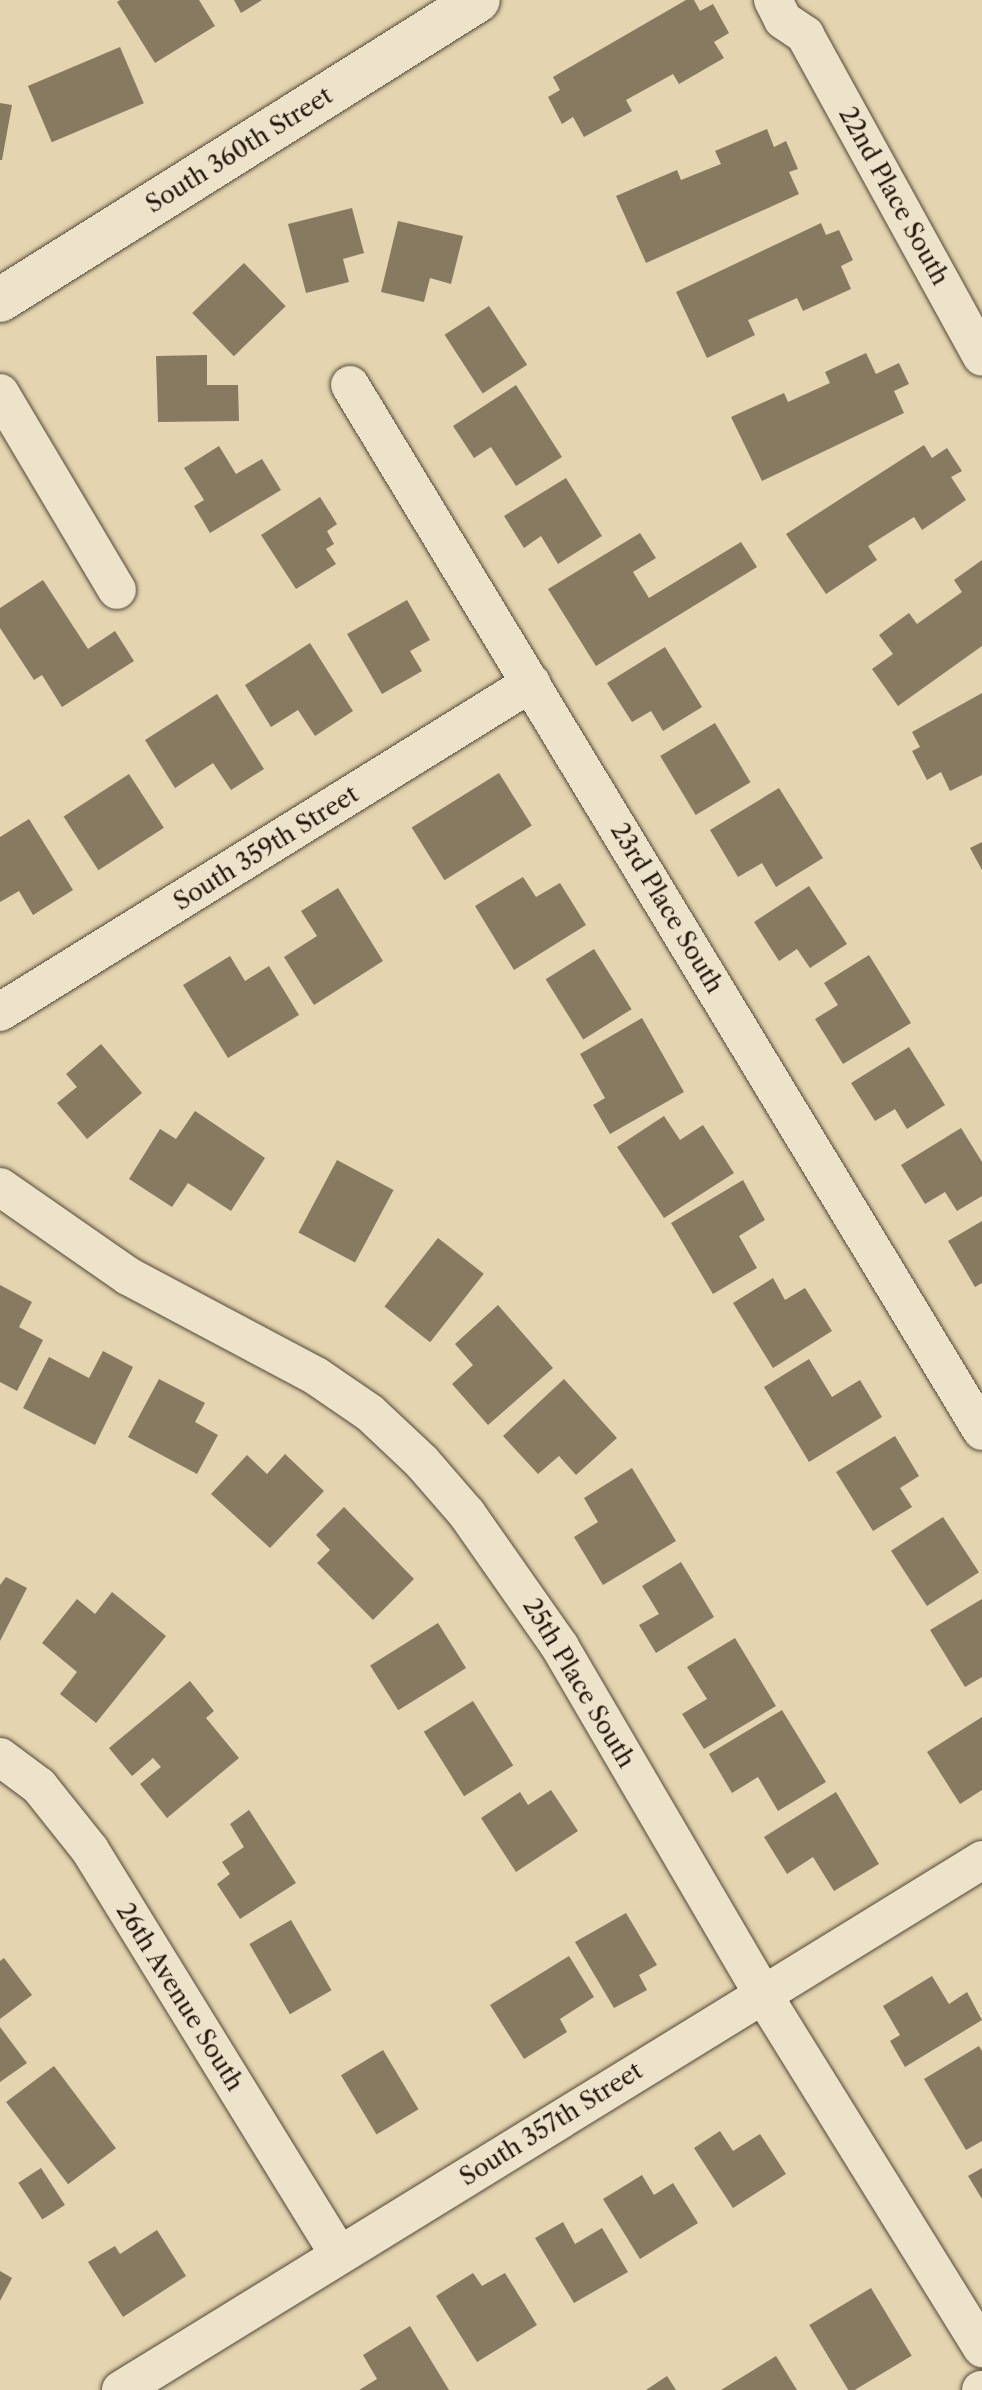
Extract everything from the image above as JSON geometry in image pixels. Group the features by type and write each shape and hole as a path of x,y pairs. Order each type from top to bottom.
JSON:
{"street":[{"name":"South 360th Street","path":"0,300 478,0"},
{"name":"22nd Place South","path":"773,0 783,20 805,18 982,357"},
{"name":"23rd Place South","path":"350,385 982,1431"},
{"path":"0,393 117,590"},
{"name":"South 359th Street","path":"0,1012 531,683"},
{"name":"25th Place South","path":"0,1187 128,1276 316,1376 370,1413 422,1462 510,1571 560,1647 762,1993 982,2348"},
{"name":"26th Avenue South","path":"0,1757 39,1786 90,1850 339,2255"},
{"name":"South 357th Street","path":"121,2390 982,1860"}],"building":[{"path":"199,0 215,26 155,63 117,2"},
{"path":"234,0 262,0 241,13"},
{"path":"686,0 694,0 700,11 713,4 729,33 714,42 724,58 679,84 673,74 626,100 632,111 584,137 573,117 562,124 548,97 560,90 553,77"},
{"path":"120,47 144,103 52,142 28,86"},
{"path":"0,103 12,105 2,160 0,160"},
{"path":"767,129 774,147 786,141 798,169 789,172 799,194 646,263 616,196 677,170 681,180 721,164 715,151"},
{"path":"352,208 364,253 343,259 349,282 306,293 288,224"},
{"path":"398,221 463,236 451,284 430,278 424,302 381,292"},
{"path":"821,223 826,235 839,230 853,260 841,266 851,289 803,311 797,298 748,320 755,335 707,358 676,292"},
{"path":"244,263 286,306 234,356 192,313"},
{"path":"489,306 527,365 483,394 445,335"},
{"path":"866,353 876,374 899,363 909,384 894,391 904,413 762,481 731,417 784,393 788,402 830,383 825,372"},
{"path":"207,355 207,385 238,385 239,421 158,422 156,356"},
{"path":"516,385 562,457 516,486 491,447 474,458 453,426"},
{"path":"924,445 932,458 947,448 962,471 951,477 966,500 922,530 914,517 868,546 877,560 826,594 786,534"},
{"path":"219,446 236,474 262,459 281,490 210,533 194,506 204,500 184,468"},
{"path":"566,478 602,536 558,564 541,536 524,548 504,516"},
{"path":"320,497 337,524 327,531 334,544 326,549 336,564 296,589 261,535"},
{"path":"640,533 656,558 633,572 649,598 741,542 757,567 596,666 548,589"},
{"path":"982,560 982,646 898,706 872,669 893,654 879,635 909,613 917,624 962,592 954,580"},
{"path":"43,580 88,649 115,631 134,661 62,707 42,675 34,680 0,628 0,608"},
{"path":"407,600 430,640 410,651 422,671 382,694 347,634"},
{"path":"310,643 353,711 315,736 298,710 271,727 245,685"},
{"path":"665,647 702,707 663,731 651,711 632,722 607,683"},
{"path":"982,693 982,775 950,791 941,772 927,780 912,751 920,747 912,732"},
{"path":"217,694 264,769 231,790 213,763 175,788 145,740"},
{"path":"715,723 751,782 696,815 660,756"},
{"path":"499,773 532,826 445,880 412,828"},
{"path":"129,774 164,828 98,870 64,816"},
{"path":"779,788 823,858 776,887 762,863 738,877 710,830"},
{"path":"29,819 73,890 33,915 19,891 0,902 0,837"},
{"path":"982,842 982,870 970,848"},
{"path":"523,877 536,897 560,883 586,925 514,970 475,906"},
{"path":"809,886 847,944 810,968 797,949 779,961 754,922"},
{"path":"338,888 383,961 314,1005 284,957 317,936 301,911"},
{"path":"594,949 632,1009 583,1039 546,979"},
{"path":"869,955 911,1023 843,1064 815,1019 838,1005 824,983"},
{"path":"230,956 245,981 269,966 299,1015 228,1058 183,985"},
{"path":"642,1018 684,1092 610,1134 593,1105 605,1098 580,1054"},
{"path":"101,1044 142,1093 87,1139 57,1103 77,1087 66,1074"},
{"path":"909,1047 945,1105 907,1129 895,1109 875,1121 851,1083"},
{"path":"195,1111 265,1158 231,1211 188,1183 172,1207 129,1179 160,1129 176,1139"},
{"path":"664,1116 680,1140 703,1125 734,1173 664,1218 617,1147"},
{"path":"961,1128 982,1162 982,1196 957,1211 945,1192 925,1204 901,1165"},
{"path":"337,1160 394,1190 355,1262 299,1232"},
{"path":"743,1180 765,1220 739,1236 757,1268 713,1294 671,1223"},
{"path":"982,1221 982,1283 975,1287 948,1241"},
{"path":"438,1238 484,1274 430,1342 384,1307"},
{"path":"773,1278 785,1300 805,1288 832,1331 773,1368 733,1303"},
{"path":"0,1285 32,1302 19,1327 43,1340 17,1391 0,1382"},
{"path":"498,1305 553,1368 488,1425 452,1384 473,1365 455,1344"},
{"path":"103,1351 133,1367 95,1445 23,1408 49,1357 89,1378"},
{"path":"809,1359 832,1397 860,1380 882,1417 809,1462 764,1387"},
{"path":"159,1379 205,1403 195,1422 218,1435 197,1474 128,1437"},
{"path":"564,1379 617,1438 576,1475 559,1456 538,1474 503,1436"},
{"path":"895,1436 919,1476 900,1488 912,1507 873,1531 836,1472"},
{"path":"285,1454 324,1491 270,1548 211,1494 247,1455 267,1474"},
{"path":"632,1468 676,1541 603,1585 574,1537 598,1522 584,1498"},
{"path":"344,1507 414,1579 373,1620 317,1563 330,1550 316,1535"},
{"path":"943,1517 979,1572 927,1606 891,1551"},
{"path":"681,1562 714,1617 656,1653 639,1625 659,1614 642,1586"},
{"path":"6,1577 27,1588 0,1641 0,1585"},
{"path":"112,1592 166,1636 96,1723 60,1694 77,1672 42,1643 77,1599 95,1614"},
{"path":"982,1599 982,1677 965,1687 930,1630"},
{"path":"438,1623 466,1668 398,1710 370,1665"},
{"path":"735,1638 776,1706 704,1749 682,1714 707,1699 687,1667"},
{"path":"190,1681 214,1711 206,1718 239,1758 167,1818 140,1784 161,1767 153,1758 132,1776 109,1748"},
{"path":"473,1701 513,1765 464,1796 424,1732"},
{"path":"782,1710 826,1782 778,1811 758,1777 732,1793 709,1754"},
{"path":"982,1717 982,1790 960,1804 927,1752"},
{"path":"551,1790 578,1831 516,1872 481,1818 520,1792 528,1805"},
{"path":"836,1792 879,1864 834,1891 813,1857 787,1874 764,1837"},
{"path":"249,1810 296,1883 240,1919 217,1884 230,1874 222,1862 244,1847 230,1824"},
{"path":"626,1913 657,1965 639,1975 647,1990 614,2008 575,1942"},
{"path":"291,1920 332,1990 290,2014 249,1944"},
{"path":"569,1956 594,1997 560,2019 567,2032 524,2059 490,2005"},
{"path":"4,1958 32,1995 0,2019 0,1961"},
{"path":"932,1976 949,2004 967,1992 982,2020 905,2067 890,2041 900,2035 883,2006"},
{"path":"0,2027 27,2063 0,2082"},
{"path":"979,2046 982,2051 982,2141 966,2150 924,2079"},
{"path":"383,2050 419,2109 377,2134 341,2075"},
{"path":"54,2066 116,2148 68,2184 6,2102"},
{"path":"720,2131 733,2151 760,2134 786,2174 733,2208 694,2148"},
{"path":"41,2168 65,2205 42,2220 18,2183"},
{"path":"982,2168 982,2199 968,2176"},
{"path":"642,2175 654,2195 673,2183 698,2223 640,2259 603,2199"},
{"path":"563,2222 575,2244 602,2228 628,2272 574,2303 535,2238"},
{"path":"157,2230 186,2276 123,2317 88,2262 115,2246 120,2254"},
{"path":"0,2271 12,2278 0,2301"},
{"path":"473,2273 482,2286 505,2273 537,2325 477,2362 436,2296"},
{"path":"871,2288 912,2356 855,2390 848,2390 809,2325"},
{"path":"410,2326 449,2390 359,2390 377,2379 363,2355"},
{"path":"776,2356 797,2390 721,2390"},
{"path":"667,2376 676,2390 646,2390"}]}
